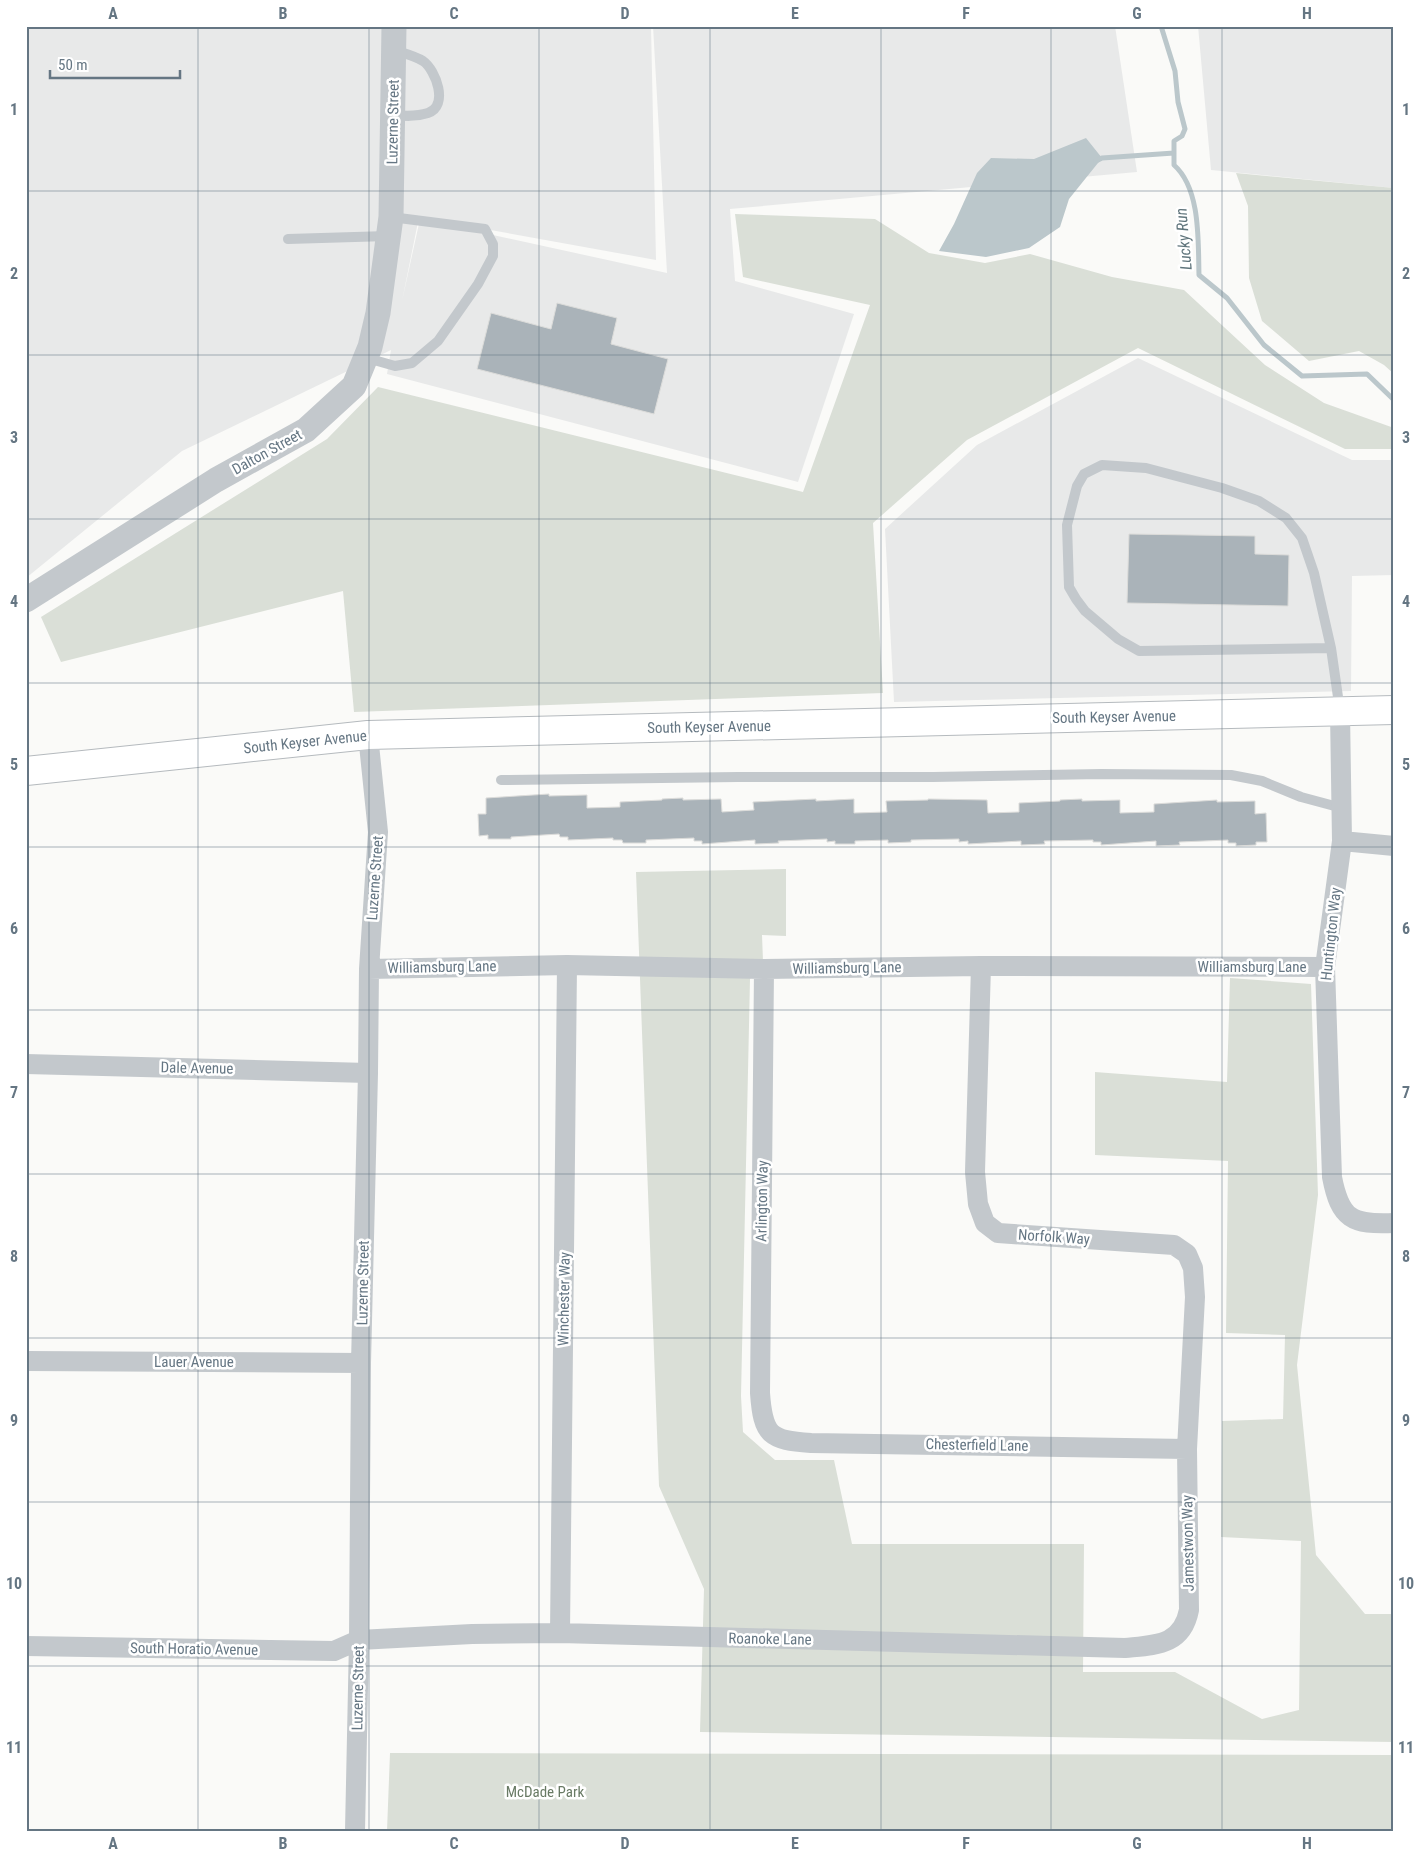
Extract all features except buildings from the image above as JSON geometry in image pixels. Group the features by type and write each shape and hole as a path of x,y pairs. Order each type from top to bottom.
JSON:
{"main road":[{"name":"South Keyser Avenue","path":"26,771 368,736 1394,710"}],"street":[{"name":"Luzerne Street","path":"390,227 394,38"},
{"name":"Dalton Street","path":"26,600 216,480 306,430 354,386 366,358 378,313 390,227"},
{"name":"Huntington Way","path":"1340,712 1342,841 1325,967 1332,1177 1337,1198 1346,1213 1354,1220 1370,1224 1394,1223"},
{"name":"Luzerne Street","path":"355,1831 369,969 378,832 368,736"},
{"path":"1342,841 1394,846"},
{"name":"Williamsburg Lane","path":"369,969 566,965 764,969 981,966 1325,967"},
{"name":"Winchester Way","path":"560,1633 566,965"},
{"name":"Norfolk Way","path":"981,966 975,1172 978,1204 985,1222 998,1233 1174,1245 1187,1254 1193,1268 1196,1297 1187,1449"},
{"name":"Arlington Way","path":"764,969 760,1393 761,1413 769,1432"},
{"name":"Dale Avenue","path":"26,1064 368,1073"},
{"name":"Lauer Avenue","path":"26,1361 362,1363"},
{"name":"Chesterfield Lane","path":"769,1432 785,1441 811,1443 1187,1449"},
{"name":"Jamestwon Way","path":"1178,1634 1187,1622 1189,1610 1187,1449"},
{"name":"Roanoke Lane","path":"359,1640 472,1634 560,1633 1125,1648 1158,1645 1178,1634"},
{"name":"South Horatio Avenue","path":"26,1646 334,1651 359,1640"}],"lane":[{"path":"393,115 415,116 429,113 436,107 439,98 438,85 431,68 394,38"},
{"path":"288,239 390,227 485,230 493,244 493,256 478,284 438,341 412,363 395,366 366,358"},
{"path":"1330,648 1139,650 1118,639 1085,611 1069,587 1067,525 1077,486 1084,474 1102,465 1146,468 1259,501 1286,518 1302,538 1314,572 1330,648 1340,712"},
{"path":"501,780 1102,774 1231,775 1262,781 1301,796 1342,808"}],"shaded area":[{"path":"26,26 651,26 656,260 419,217 402,301 420,219 667,273 653,26 1115,26 1137,172 730,209 735,281 854,314 798,482 387,374 391,350 182,451 26,578"},
{"path":"1198,26 1394,26 1394,188 1211,170"},
{"path":"1086,138 1102,158 1069,199 1060,227 1029,248 986,257 939,251 954,224 977,173 991,158 1034,159"},
{"path":"1138,358 1352,460 1394,460 1394,575 1352,576 1351,691 894,702 885,529 977,445"}],"green space":[{"path":"1236,173 1394,188 1394,374 1384,365 1359,351 1309,361 1262,321 1249,278 1248,206"},
{"path":"735,214 875,219 929,253 985,263 1030,254 1112,277 1184,290 1265,365 1324,403 1394,428 1394,449 1345,449 1138,348 967,440 873,523 883,693 354,712 343,591 61,662 41,617 327,439 378,387 803,492 870,305 743,277"},
{"path":"786,869 786,936 762,935 763,961 750,979 741,1396 743,1432 775,1460 834,1460 852,1544 1084,1544 1083,1672 1175,1672 1262,1719 1299,1710 1301,1541 1221,1537 1222,1421 1283,1419 1285,1335 1226,1333 1228,1161 1095,1155 1095,1072 1227,1082 1230,978 1311,984 1318,1195 1297,1365 1316,1555 1365,1614 1394,1614 1394,1742 700,1732 704,1589 659,1486 636,872"},
{"name":"McDade Park","path":"390,1753 1394,1755 1394,1831 387,1831"}],"waterway":[{"name":"Lucky Run","path":"1161,26 1175,71 1178,102 1185,129 1182,136 1174,141 1174,165 1183,175 1194,202 1198,232 1199,275 1227,298 1264,345 1302,376 1367,374 1394,400"},
{"path":"1096,161 1102,158 1174,153"}]}
